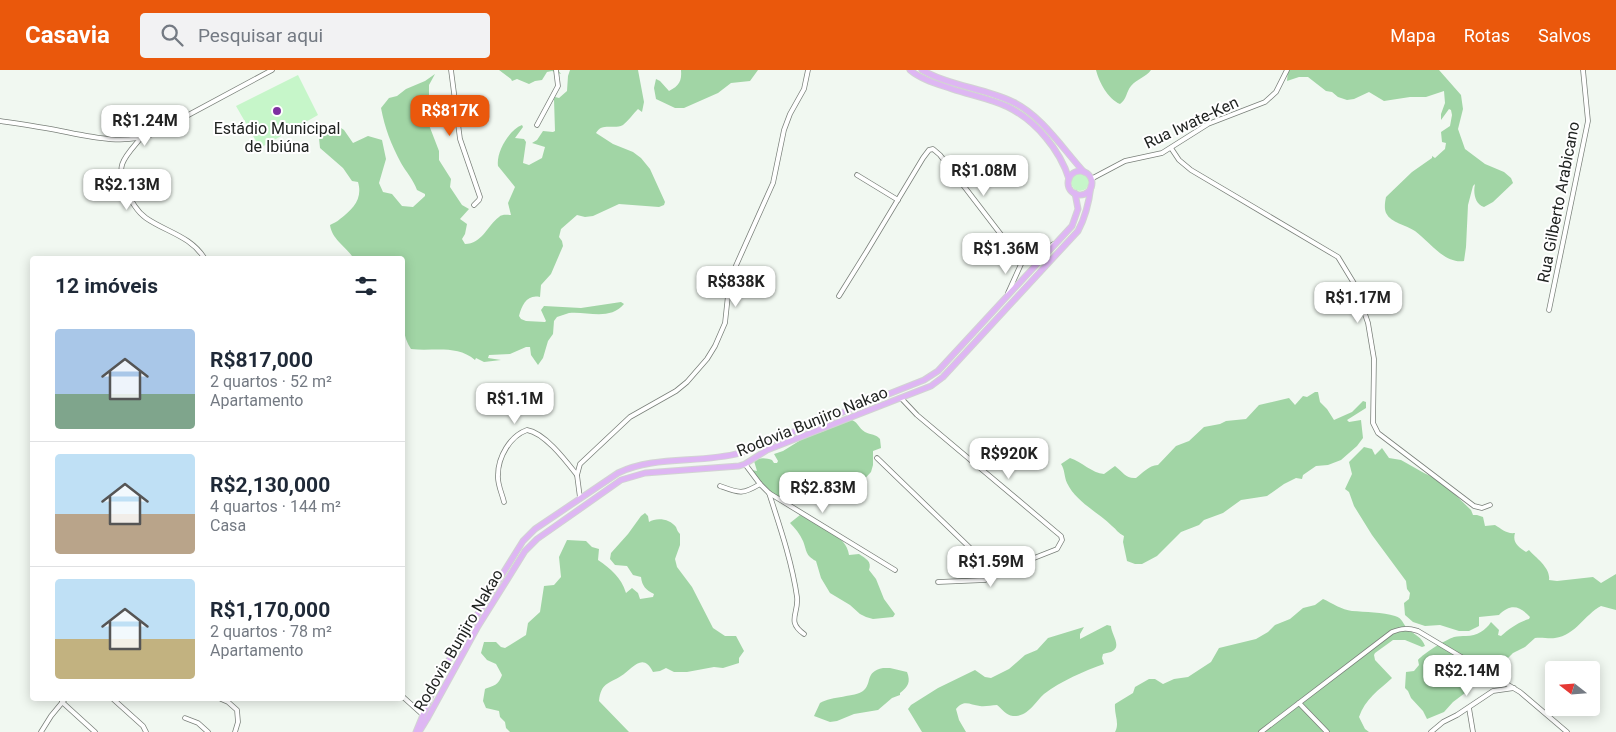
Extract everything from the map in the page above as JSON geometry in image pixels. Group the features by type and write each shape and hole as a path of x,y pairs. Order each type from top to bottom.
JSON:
{"main road":[{"path":"910,70 927,80 996,102 1020,114 1059,155 1069,179 1069,187 1079,194 1086,192 1091,186 1091,179 1041,124 1020,106 922,70"},
{"path":"1069,179 1073,173 1084,172"},
{"name":"Rodovia Bunjiro Nakao","path":"417,732 427,719 477,628 525,550 537,539 621,480 633,475 745,464 767,450 931,386 943,377 1078,231 1089,205 1091,186"},
{"name":"Rodovia Bunjiro Nakao","path":"417,732 422,714 439,676 524,541 535,529 618,473 630,468 645,464 722,458 740,453 924,380 938,371 1072,226 1078,209 1075,193"}],"street":[{"path":"0,120 116,140 140,139 153,134 272,70"},
{"path":"451,70 460,139 480,197 474,205"},
{"path":"537,125 558,86 556,70"},
{"path":"580,498 577,475 580,464 630,418 676,391 687,382 715,346 725,323 729,286 734,270 773,183 784,130 790,114 804,89 808,70"},
{"name":"Rua Iwate-Ken","path":"1091,179 1117,164 1157,155 1208,124 1265,102 1276,92 1287,70"},
{"name":"Rua Gilberto Arabicano","path":"1549,310 1588,121 1583,70"},
{"path":"140,139 125,156 121,164 122,180 132,202 146,218 194,244 203,256"},
{"path":"1171,148 1191,170 1300,233 1338,258 1348,270 1359,294 1371,339 1374,378 1372,417 1374,428 1474,506 1482,508 1490,505"},
{"path":"839,296 926,154 933,149 940,155 1022,262"},
{"path":"857,175 898,200"},
{"path":"1006,297 1022,262 1056,243"},
{"path":"901,398 917,415 1061,536 1062,540 1057,549 983,580 938,582"},
{"path":"504,502 499,485 498,469 505,450 521,432 527,430 537,434 554,449 577,475"},
{"path":"877,458 997,574"},
{"path":"745,464 769,493 895,570"},
{"path":"720,486 743,493 760,484"},
{"path":"769,493 794,577 797,600 794,623 804,634"},
{"path":"1261,732 1392,632 1410,628 1514,688 1567,732"},
{"path":"1431,732 1443,722 1469,708 1493,691 1514,688"},
{"path":"405,699 422,714"},
{"path":"42,732 62,701"},
{"path":"64,701 95,732"},
{"path":"115,701 143,726 146,732"},
{"path":"226,701 237,710 238,722 235,732"},
{"path":"1299,703 1327,732"},
{"path":"1469,708 1473,732"},
{"path":"185,718 198,723 208,732"}],"green space":[{"path":"499,70 558,70 561,74 552,71 547,72 542,80 529,84 517,79 512,81"},
{"path":"570,70 638,70 644,102 642,112 638,109 623,125 601,128 596,133 641,158 650,169 665,202 664,205 659,207 619,204 593,216 577,215 561,229 559,237 563,246 551,274 541,285 540,297 528,299 519,316 526,321 545,322 541,310 544,306 581,308 621,302 624,304 618,309 605,314 569,313 557,317 554,321 553,334 538,365 531,355 530,347 510,354 489,355 488,358 501,360 484,362 452,350 411,349 405,333 405,256 352,256 334,235 330,225 339,220 353,207 358,199 359,188 358,182 352,181 343,168 320,148 319,138 330,127 338,126 344,130 353,143 368,136 382,140 386,159 379,183 383,192 392,194 402,206 413,207 425,194 417,190 397,156 386,130 381,108 389,98 397,96 406,89 425,81 435,74 429,85 429,125 439,151 439,160 451,179 450,187 462,205 469,209 460,219 467,224 462,239 465,244 471,243 480,238 500,216 511,215 508,203 515,187 498,166 499,154 504,142 512,132 522,125 523,127 515,138 524,139 526,142 523,163 529,165 542,158 545,147 532,143 537,140 543,131 555,131 554,99 555,97 559,98 567,91"},
{"path":"681,70 758,70 750,81 731,83 718,93 684,108 675,108 656,99 654,88 656,79 669,91 672,89 679,83"},
{"path":"1096,70 1151,70 1131,86 1120,104 1105,90"},
{"path":"1288,70 1439,70 1461,95 1463,109 1458,129 1465,149 1485,164 1504,172 1511,178 1513,183 1493,202 1484,207 1477,201 1474,191 1475,184 1473,186 1468,205 1464,261 1450,259 1443,255 1415,231 1391,219 1385,209 1386,197 1412,172 1432,158 1432,156 1435,158 1445,149 1446,143 1442,142 1441,132 1450,126 1452,115 1449,109 1441,120 1445,103 1444,91 1426,97 1410,97 1384,101 1369,92 1347,100 1326,91 1308,77 1299,77 1287,81"},
{"name":"Estádio Municipal de Ibiúna","path":"298,75 318,115 260,148 236,106"},
{"path":"1080,173 1086,176 1089,182 1086,188 1080,191 1074,188 1071,182 1074,176"},
{"path":"1318,392 1320,402 1334,420 1352,412 1363,401 1366,402 1366,408 1347,420 1349,422 1361,420 1363,438 1357,446 1341,460 1328,465 1316,466 1303,475 1302,479 1296,478 1267,496 1241,500 1223,513 1181,532 1157,556 1142,564 1127,561 1123,542 1124,536 1076,496 1066,480 1061,464 1070,458 1100,473 1104,474 1115,466 1127,476 1136,478 1149,468 1158,465 1176,446 1189,441 1204,427 1226,421 1246,419 1259,405 1289,398 1295,405 1303,396 1307,397"},
{"path":"848,419 856,422 865,432 875,435 880,439 881,448 873,451 871,472 857,487 839,482 803,484 805,498 800,502 770,499 768,492 752,470 757,471 754,461 765,458 777,463 778,461 774,454 783,451 804,438 824,431 840,421"},
{"path":"1364,447 1372,449 1375,455 1382,448 1389,458 1401,460 1441,481 1471,510 1473,515 1483,517 1485,526 1495,525 1507,532 1515,533 1514,539 1517,544 1526,552 1529,550 1542,563 1548,571 1549,580 1557,581 1593,577 1601,583 1616,574 1616,610 1601,606 1569,633 1553,638 1535,638 1525,647 1513,653 1504,662 1488,671 1444,712 1427,719 1405,688 1406,672 1414,671 1419,665 1418,660 1421,657 1450,639 1477,634 1487,628 1491,622 1499,630 1498,635 1501,636 1530,617 1515,607 1503,611 1499,615 1479,617 1479,626 1469,631 1459,631 1440,625 1425,626 1413,622 1405,615 1404,603 1409,599 1410,593 1407,589 1406,581 1372,535 1354,506 1349,492 1345,489 1352,474 1349,462"},
{"path":"645,513 648,516 649,522 663,520 670,522 676,527 680,534 680,545 675,559 677,567 692,587 713,628 725,636 736,636 744,651 739,658 739,663 723,668 714,667 687,672 674,672 666,668 653,672 649,666 641,662 633,666 603,687 599,701 629,732 510,732 500,717 499,711 486,708 483,701 485,689 497,683 502,675 496,664 487,660 481,653 484,642 496,642 505,648 526,635 528,623 540,612 544,586 554,585 561,577 559,557 567,540 586,541 592,547 599,549 598,560 615,574 626,593 632,588 638,593 640,599 653,597 654,594 645,587 641,577 633,575 627,566 615,565 610,559 611,553"},
{"path":"800,515 830,530 843,541 849,555 859,554 868,560 870,564 869,570 876,579 884,599 895,614 893,617 873,619 866,617 830,593 821,578 816,561 808,555 803,541 790,523"},
{"path":"1323,599 1348,610 1398,617 1424,643 1425,646 1422,647 1405,640 1393,640 1375,653 1375,660 1392,678 1373,695 1359,717 1365,729 1369,732 1115,732 1117,725 1115,704 1133,693 1135,687 1149,679 1155,679 1163,684 1174,679 1188,677 1211,662 1219,648 1256,639 1275,625 1290,619 1303,608 1315,605"},
{"path":"1107,625 1111,626 1116,640 1116,647 1111,652 1103,654 1104,664 1058,685 1044,694 1023,714 1013,716 997,705 982,706 964,703 956,709 959,720 966,732 922,732 908,709 911,705 938,688 975,670 985,677 991,678 1009,669 1025,655 1037,650 1048,638 1084,627 1080,634 1080,639"},
{"path":"883,668 907,672 908,684 900,695 892,698 878,710 854,714 837,721 830,722 814,716 820,703 863,691 868,685 873,672"}],"place":[{"name":"Estádio Municipal de Ibiúna","path":"277,111"}]}
